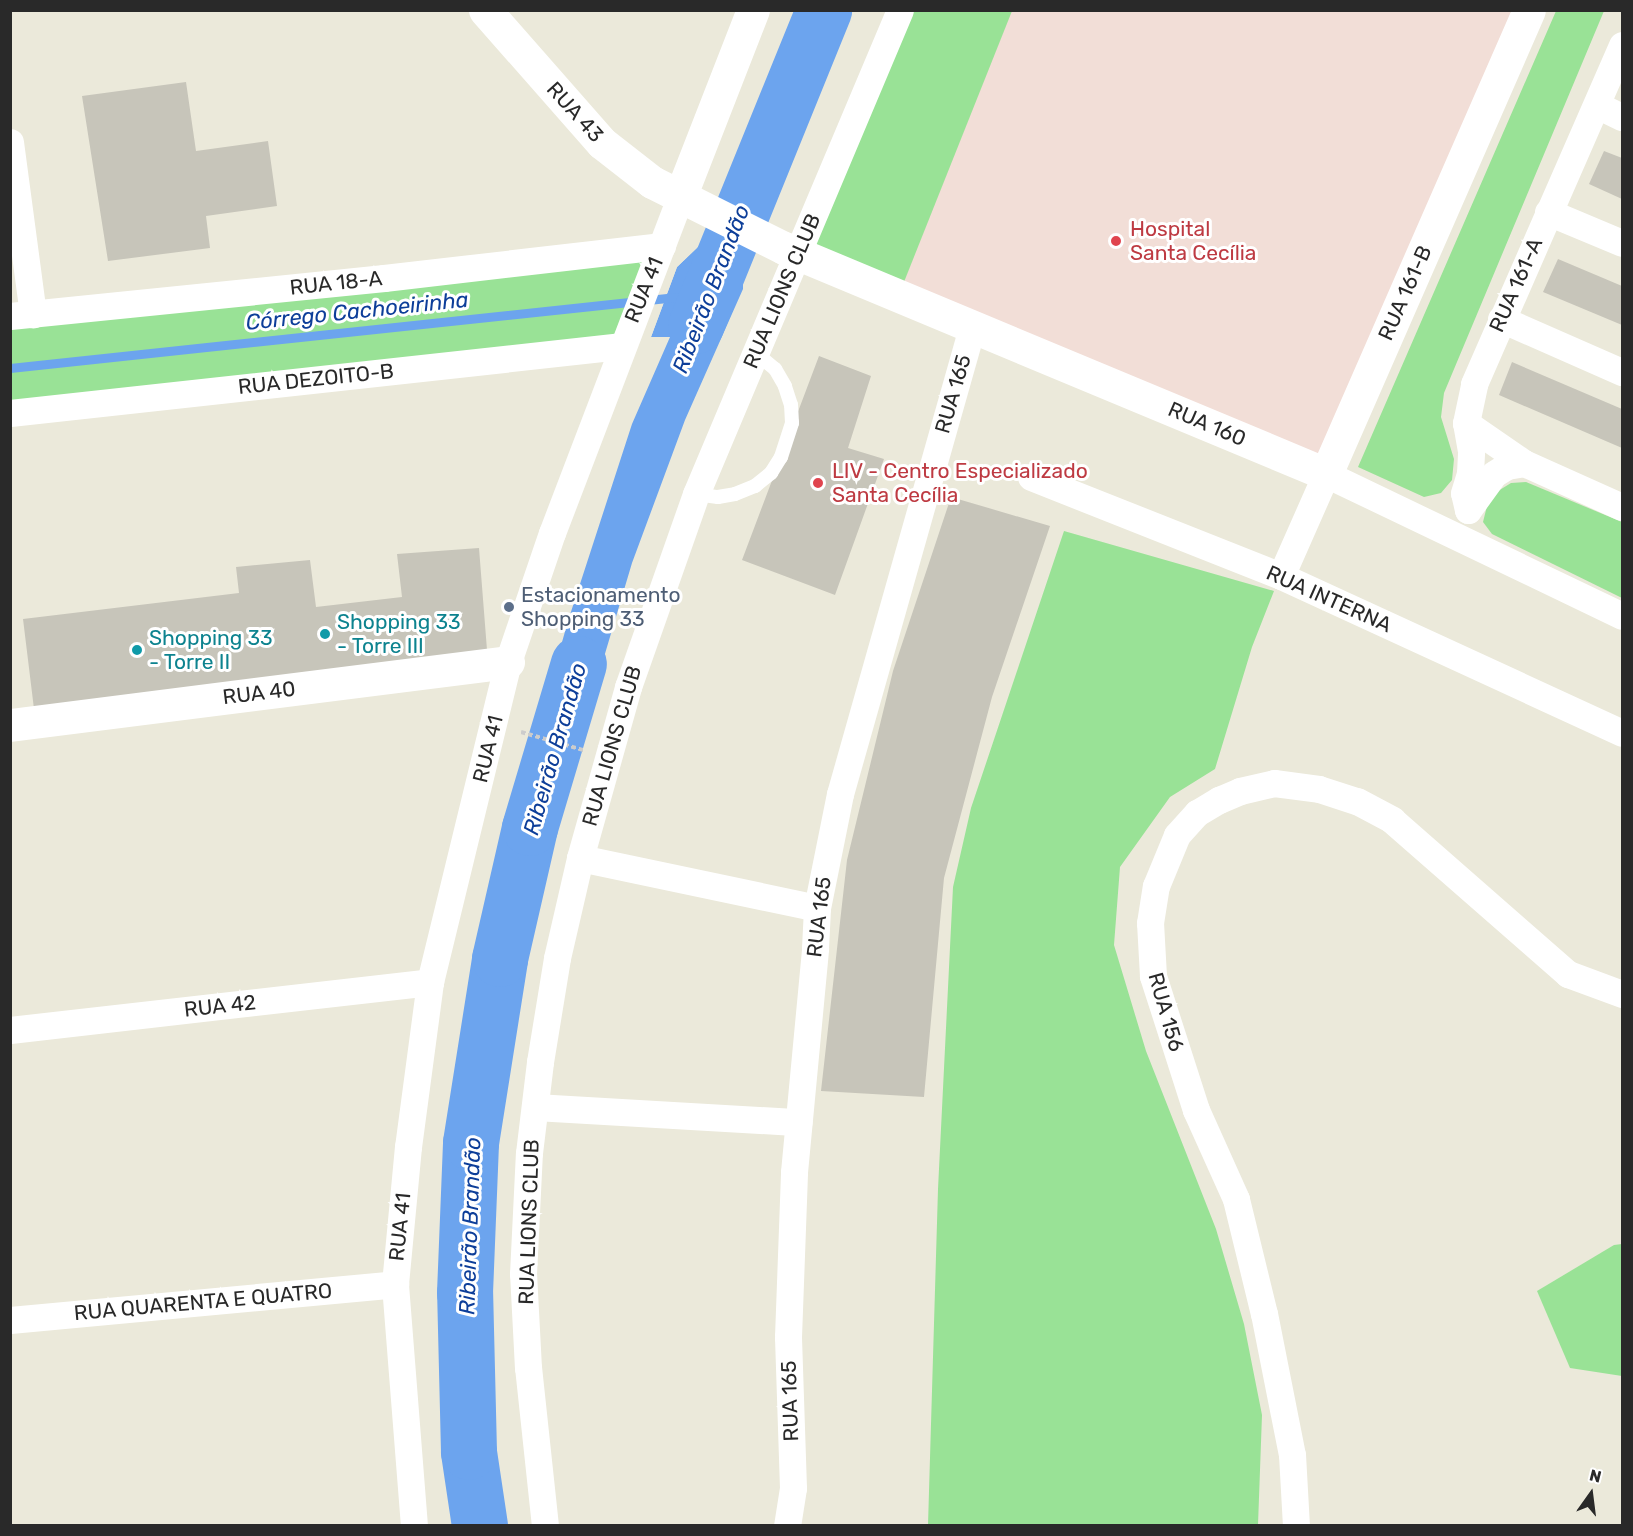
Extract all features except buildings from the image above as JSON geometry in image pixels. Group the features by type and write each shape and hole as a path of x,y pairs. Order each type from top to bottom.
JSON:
{"street":[{"name":"RUA 43","path":"485,10 603,143 633,170 683,201 791,251"},
{"name":"RUA 41","path":"414,1526 395,1284 408,1147 430,982 508,662 552,533 624,342 662,246 683,201 753,10"},
{"name":"RUA LIONS CLUB","path":"544,1526 528,1368 523,1274 535,1107 557,958 580,858 606,757 650,621 696,494 756,353 791,251 900,10"},
{"name":"RUA 161-B","path":"1281,576 1529,10"},
{"name":"RUA 161-A","path":"1455,534 1468,510 1464,493 1470,473 1471,451 1466,423 1474,384 1623,45"},
{"path":"1597,105 1623,117"},
{"path":"10,142 22,315"},
{"path":"1548,212 1623,243"},
{"name":"RUA 18-A","path":"22,315 662,246"},
{"name":"RUA 160","path":"791,251 1326,474 1623,616"},
{"path":"1501,319 1623,372"},
{"name":"RUA 165","path":"787,1526 793,1488 788,1337 794,1172 815,948 816,908 840,794 972,326"},
{"name":"RUA DEZOITO-B","path":"10,413 624,342"},
{"path":"1466,423 1524,463 1623,507"},
{"path":"1468,510 1494,474 1507,466 1524,463"},
{"name":"RUA INTERNA","path":"1031,477 1281,576 1623,733"},
{"name":"RUA 40","path":"10,725 508,662"},
{"name":"RUA 156","path":"1296,1526 1292,1455 1264,1314 1236,1199 1196,1110 1153,976 1150,923 1156,886 1178,835 1197,813 1219,800 1240,791 1274,783 1319,789 1357,801 1392,820 1568,974 1623,994"},
{"path":"580,858 816,908"},
{"name":"RUA 42","path":"10,1030 430,982"},
{"path":"535,1107 799,1122"},
{"name":"RUA QUARENTA E QUATRO","path":"10,1320 395,1284"}],"lane":[{"path":"696,494 718,497 735,494 755,486 771,473 781,457 792,423 791,405 776,369 756,353"}],"path":[{"path":"494,725 606,757"}],"shaded area":[{"name":"Hospital Santa Cecília","path":"900,11 1529,11 1326,474 898,297"}],"green space":[{"path":"900,11 1012,11 898,297 798,255"},
{"path":"1556,11 1604,11 1444,393 1441,417 1454,459 1452,480 1441,493 1424,497 1358,467"},
{"path":"662,246 626,337 11,413 10,316"},
{"path":"1526,482 1622,522 1622,598 1492,534 1483,522 1487,506 1498,491 1511,483"},
{"path":"1064,531 1274,591 1252,647 1215,769 1170,797 1120,867 1114,945 1146,1051 1216,1229 1244,1324 1262,1415 1258,1525 928,1525 938,1189 953,887 971,808"},
{"path":"1622,1244 1622,1376 1570,1368 1537,1291 1614,1245"}],"water":[{"path":"800,11 846,11 768,208 728,191"},
{"path":"700,245 743,261 743,289 685,420 632,563 579,741 537,730 568,621 632,424 670,337 651,337 677,267"}],"pier":[{"path":"701,242 744,259 746,262 700,245 677,267 651,337 648,337 675,266"}],"waterway":[{"name":"Ribeirão Brandão","path":"696,326 824,10"},
{"name":"Córrego Cachoeirinha","path":"10,368 676,297"},
{"name":"Ribeirão Brandão","path":"480,1526 469,1452 465,1293 471,1143 500,959 530,828 579,664"}],"place":[{"name":"Hospital Santa Cecília","path":"1116,241"},
{"name":"LIV - Centro Especializado Santa Cecília","path":"818,483"},
{"name":"Estacionamento Shopping 33","path":"509,607"},
{"name":"Shopping 33 - Torre III","path":"325,634"},
{"name":"Shopping 33 - Torre II","path":"137,650"}]}
